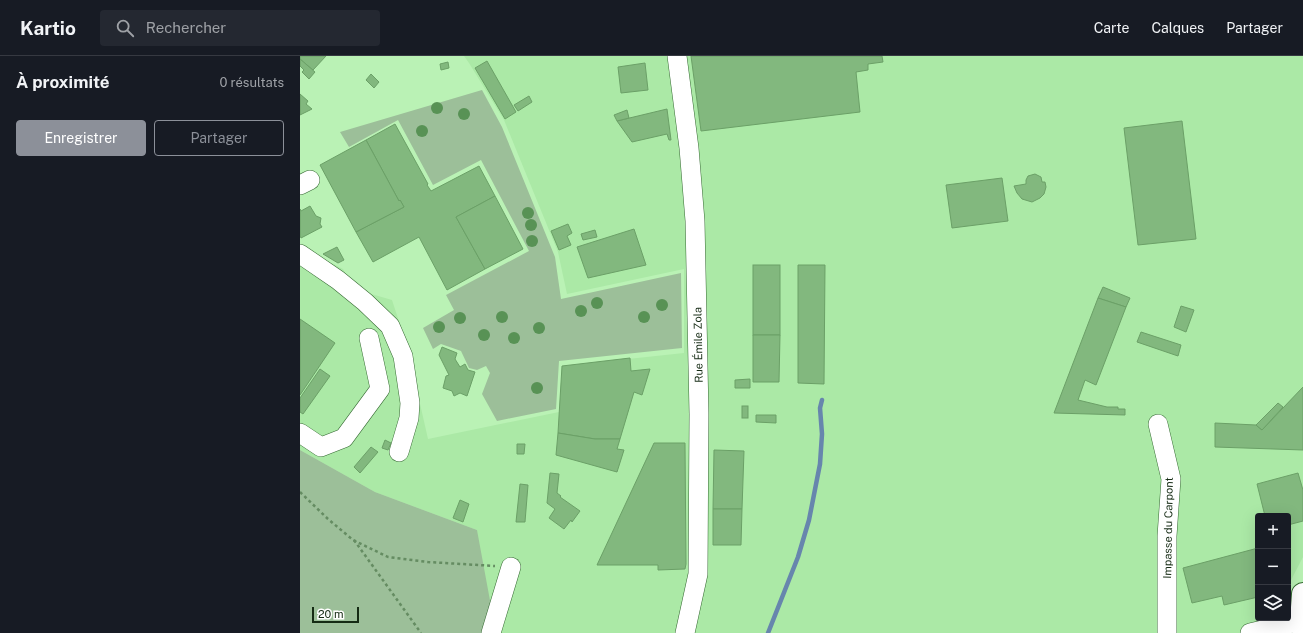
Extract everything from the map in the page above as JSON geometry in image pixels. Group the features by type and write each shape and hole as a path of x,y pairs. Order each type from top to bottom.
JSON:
{"main road":[{"path":"1302,625 1303,594"}],"street":[{"name":"Rue Émile Zola","path":"677,56 689,148 695,221 699,414 698,574 685,633"},
{"path":"300,254 338,280 365,302 390,326 403,356 410,402 409,418 399,452"},
{"path":"300,433 321,447 344,438 380,389 369,338"},
{"name":"Impasse du Carpont","path":"1158,424 1171,479 1167,536 1167,633"},
{"path":"491,633 511,567"},
{"path":"1250,633 1302,625"}],"path":[{"path":"300,492 328,519 353,540 421,633"},
{"path":"353,540 388,557 428,562 511,567"}],"shaded area":[{"path":"464,56 1303,56 1303,557 1291,580 1291,513 1255,513 1255,621 1282,621 1283,633 482,633 477,530 375,492 300,450 300,247 343,269 354,289 392,300 407,346 428,439 559,412 562,366 684,353 684,269 567,294 558,252 504,120"},
{"path":"482,90 502,127 555,257 561,299 681,273 682,348 559,361 556,409 497,421 482,394 490,373 486,366 477,370 469,368 461,351 441,344 433,349 423,328 454,310 446,295 529,251 481,160 433,185 398,120 349,147 340,132"},
{"path":"300,450 375,492 477,530 491,606 482,633 300,633"}],"building":[{"path":"300,56 326,56 313,70 300,59"},
{"path":"691,56 882,56 883,62 868,64 868,70 856,72 860,112 701,131"},
{"path":"300,59 315,72 309,79 302,72 304,70 300,66"},
{"path":"487,61 516,112 505,119 475,68"},
{"path":"448,62 449,68 441,70 440,64"},
{"path":"645,63 648,90 621,93 618,67"},
{"path":"371,74 379,82 374,88 366,80"},
{"path":"300,94 308,101 306,104 312,109 300,115"},
{"path":"529,96 532,102 518,111 514,105"},
{"path":"667,109 671,140 669,140 667,134 632,142 617,121"},
{"path":"627,110 629,118 617,121 614,115"},
{"path":"1182,121 1196,239 1138,245 1124,128"},
{"path":"395,124 431,191 479,166 495,196 456,217 485,269 447,290 419,237 373,262 356,232 404,207 400,200 399,201 366,140"},
{"path":"366,140 399,201 400,200 404,207 356,232 320,165"},
{"path":"1035,174 1041,177 1042,182 1045,182 1046,187 1044,194 1032,202 1022,199 1014,186 1026,184 1028,176"},
{"path":"1002,178 1008,221 952,228 946,185"},
{"path":"495,196 523,249 485,269 456,217"},
{"path":"310,206 316,216 321,218 320,224 322,227 301,238 300,209 301,211"},
{"path":"568,224 572,233 567,236 571,245 559,250 551,231"},
{"path":"634,229 646,265 588,278 577,247"},
{"path":"595,230 597,237 583,240 581,234"},
{"path":"337,247 344,260 338,263 323,254"},
{"path":"753,265 780,265 780,335 753,335"},
{"path":"798,265 825,265 824,384 798,383"},
{"path":"1103,287 1130,298 1126,307 1098,298"},
{"path":"1098,298 1126,307 1096,385 1085,380 1078,400 1107,407 1118,407 1118,409 1125,409 1125,415 1054,413"},
{"path":"1181,306 1194,310 1186,332 1174,327"},
{"path":"300,319 335,343 300,395"},
{"path":"1141,332 1181,345 1178,356 1137,342"},
{"path":"753,335 780,335 779,382 753,382"},
{"path":"442,347 457,353 455,359 460,367 465,364 468,370 475,372 467,396 460,393 454,396 452,391 443,388 446,376 449,375 439,355"},
{"path":"630,358 631,371 650,369 642,395 634,392 620,439 595,439 558,433 562,366"},
{"path":"320,369 330,376 303,414 300,412 300,398"},
{"path":"750,379 750,388 735,388 735,380"},
{"path":"1303,387 1303,450 1215,447 1215,423 1256,425 1262,430"},
{"path":"1278,403 1283,407 1262,430 1256,425"},
{"path":"742,406 748,406 748,418 742,418"},
{"path":"756,415 776,415 776,423 756,422"},
{"path":"558,433 595,439 620,439 617,449 624,450 617,472 556,455"},
{"path":"385,440 391,443 388,450 382,448"},
{"path":"654,443 685,443 685,569 658,570 658,565 597,565"},
{"path":"517,444 525,444 524,454 517,454"},
{"path":"371,447 378,452 360,473 354,467"},
{"path":"714,450 744,451 742,509 713,509"},
{"path":"550,473 559,474 557,493 561,496 560,497 580,511 572,522 571,520 564,529 549,518 555,509 547,503"},
{"path":"1298,473 1303,490 1303,521 1291,524 1291,513 1264,513 1257,484"},
{"path":"520,484 528,485 525,522 516,522"},
{"path":"460,500 469,504 463,522 453,518"},
{"path":"713,509 742,509 741,545 713,545"},
{"path":"1255,549 1255,598 1224,605 1222,596 1192,603 1183,568"}],"waterway":[{"path":"768,633 798,557 809,520 820,464 822,434 820,408 822,400"}]}
